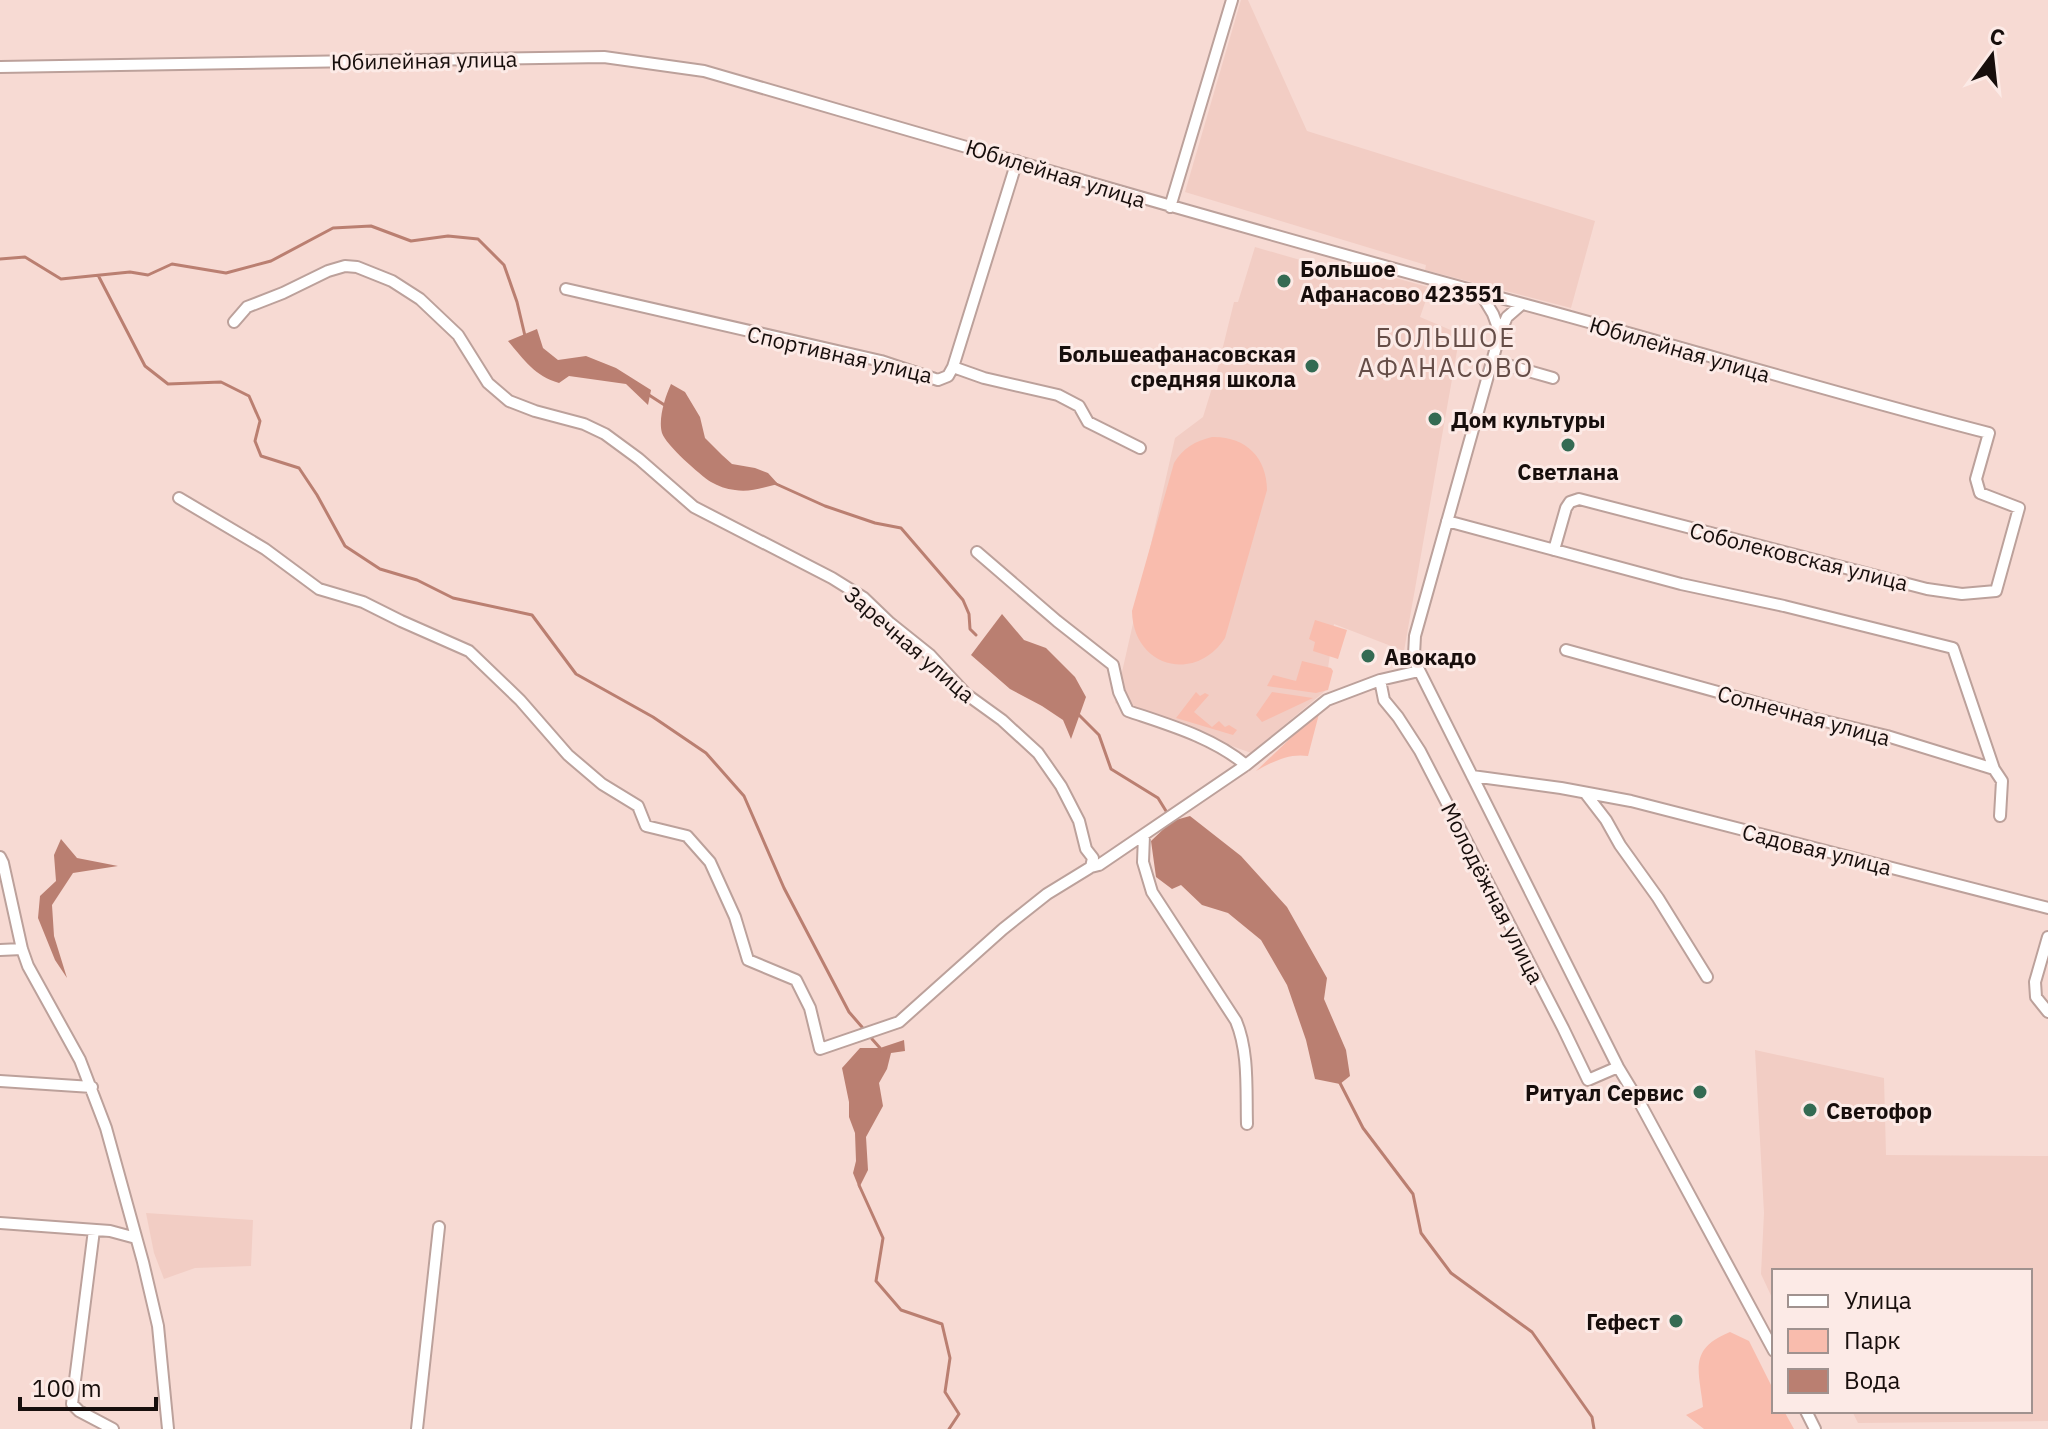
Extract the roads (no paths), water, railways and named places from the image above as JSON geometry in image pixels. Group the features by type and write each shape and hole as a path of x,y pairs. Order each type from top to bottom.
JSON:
{"street":[{"path":"1170,207 1232,0"},
{"name":"Юбилейная улица","path":"0,67 604,57 704,71 1170,207 1882,406 1989,433 1976,479 1980,493 2019,508"},
{"path":"953,367 1017,161"},
{"name":"Заречная улица","path":"234,322 247,307 345,266 357,267 392,281 420,299 458,335 488,383 509,401 584,424 605,434 694,507 832,578 864,598 930,655 966,694 1002,720 1038,753 1061,786 1079,821 1086,849 1093,858 1091,867"},
{"name":"Спортивная улица","path":"566,289 881,361 938,380 948,376 953,367 984,378 1058,395 1079,406 1088,422 1140,448"},
{"path":"1481,294 1500,333"},
{"name":"Молодёжная улица","path":"1522,304 1507,317 1500,333 1415,636 1414,655 1419,671 1618,1067 1772,1347"},
{"path":"1493,361 1553,378"},
{"path":"179,498 265,549 319,589 363,602 469,651 520,700 568,755 602,784 638,806 646,826 687,836 710,862 735,917 748,960 796,980 810,1008 820,1049 899,1022 1047,894 1099,865 1246,765 1327,700 1380,680 1419,671"},
{"name":"Соболековская улица","path":"1554,550 1566,508 1570,502 1579,499 1927,589 1962,594 1996,591 2019,508"},
{"path":"1447,521 1681,584 1953,648 1994,769 2002,781 2000,816"},
{"path":"977,552 1113,665 1119,692 1128,711 1185,730 1246,765"},
{"name":"Солнечная улица","path":"1566,650 1887,736 1994,769"},
{"name":"Молодёжная улица","path":"1380,680 1384,700 1420,751 1588,1080 1618,1067"},
{"name":"Молодёжная улица","path":"1472,776 1586,794"},
{"path":"1586,794 1658,898 1707,977"},
{"name":"Садовая улица","path":"1586,794 1646,805 2048,908"},
{"path":"1144,835 1143,862 1152,892 1236,1021 1241,1034 1247,1124"},
{"path":"0,857 28,966 80,1060 106,1128 158,1326 168,1429"},
{"path":"2048,937 2035,982 2036,997 2048,1012"},
{"path":"0,950 22,949"},
{"path":"0,1081 92,1087"},
{"path":"0,1223 110,1231 136,1238"},
{"path":"417,1429 439,1227"},
{"path":"94,1230 72,1404 113,1429"}],"water":[{"path":"537,329 543,348 558,360 586,356 616,368 651,390 648,405 626,384 569,376 559,383 537,372 508,341"},
{"path":"671,384 685,392 700,417 705,438 722,455 732,464 768,473 778,484 746,491 725,488 711,482 684,459 662,433 663,408"},
{"path":"1002,614 1024,640 1046,648 1075,677 1086,697 1071,739 1063,720 1010,689 971,655"},
{"path":"1190,816 1241,856 1287,907 1327,978 1324,999 1346,1050 1350,1076 1340,1084 1315,1079 1306,1040 1287,985 1261,940 1228,913 1202,905 1181,885 1172,889 1156,877 1151,841 1172,821"},
{"path":"61,839 77,858 118,866 73,873 52,905 54,936 67,978 55,960 38,918 40,896 56,881 54,855"},
{"path":"904,1040 905,1051 891,1053 879,1083 883,1106 866,1137 868,1170 859,1188 853,1173 855,1133 849,1117 842,1068 860,1048 880,1048"}],"waterway":[{"path":"0,259 25,257 61,279 130,272 148,275 172,264 226,273 271,261 333,228 371,226 411,241 448,236 478,239 504,265 525,336"},
{"path":"99,277 145,366 168,384 221,382 249,396 260,421 255,441 261,456 299,468 345,546 380,569 417,580 453,598 532,615 576,674 653,717 706,753 744,796 784,888 849,1012 862,1027"},
{"path":"649,395 666,406"},
{"path":"774,483 825,506 875,523 901,528 963,600 969,614 970,629 976,635"},
{"path":"1078,714 1099,735 1111,769 1158,798 1166,811"},
{"path":"872,1039 880,1048 879,1052"},
{"path":"1340,1083 1363,1128 1413,1194 1421,1233 1451,1273 1532,1332 1592,1417 1594,1429"},
{"path":"859,1185 883,1238 876,1281 901,1310 942,1324 950,1358 945,1392 959,1414 949,1429"}],"place":[{"name":"Большое Афанасово 423551","path":"1284,281"},
{"name":"Большеафанасовская средняя школа","path":"1312,366"},
{"name":"Дом культуры","path":"1435,419"},
{"name":"Светлана","path":"1568,445"},
{"name":"Авокадо","path":"1368,656"},
{"name":"Ритуал Сервис","path":"1700,1092"},
{"name":"Светофор","path":"1810,1110"},
{"name":"Гефест","path":"1676,1321"}],"district":[{"name":"БОЛЬШОЕ АФАНАСОВО","path":"1446,352"}]}
